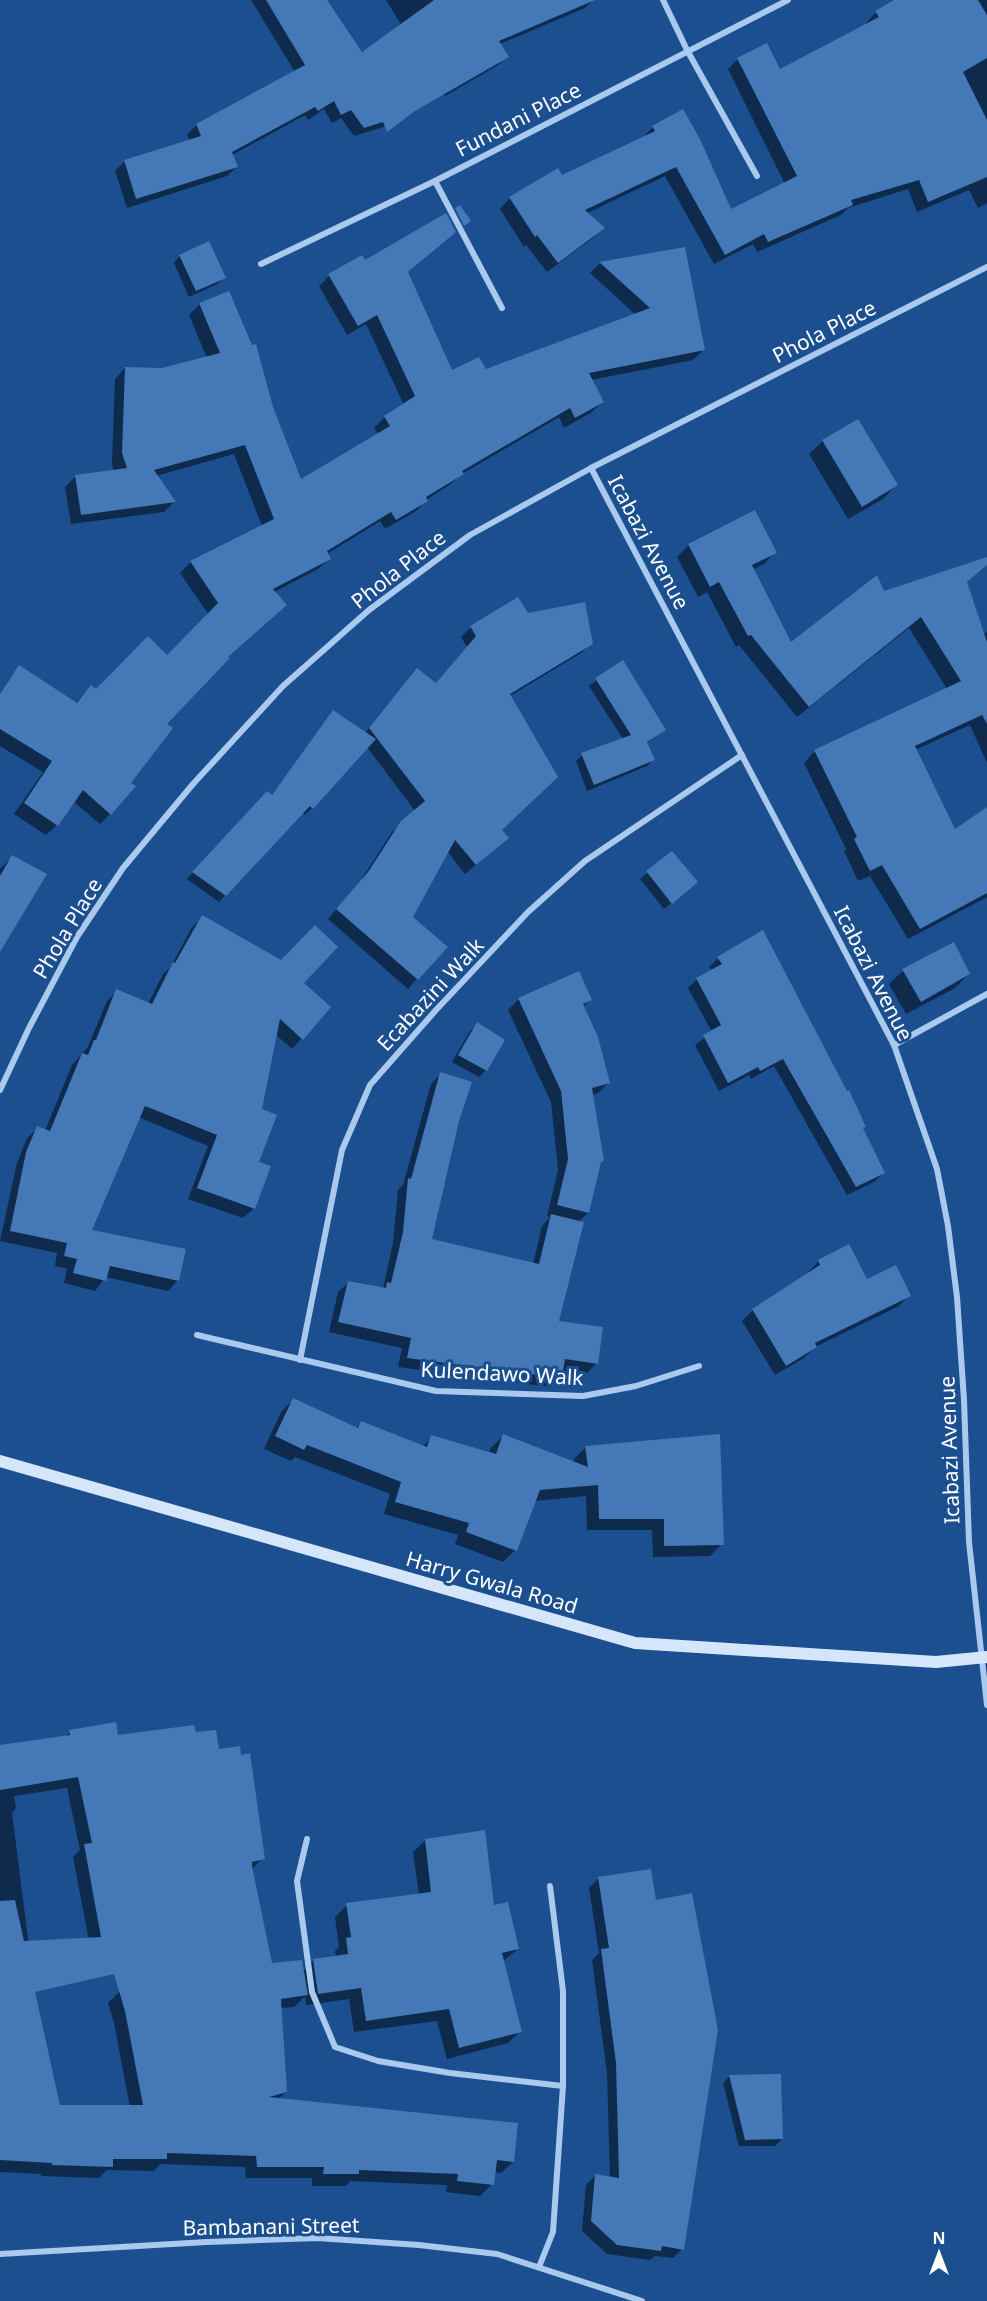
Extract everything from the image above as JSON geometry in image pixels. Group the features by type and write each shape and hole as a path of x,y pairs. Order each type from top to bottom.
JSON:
{"main road":[{"name":"Harry Gwala Road","path":"0,1461 635,1643 936,1662 984,1657"}],"street":[{"path":"663,0 687,51 757,176"},
{"name":"Fundani Place","path":"261,264 435,181 788,0"},
{"path":"435,181 502,308"},
{"name":"Phola Place","path":"0,1090 28,1028 76,937 123,868 193,784 284,686 369,610 470,535 591,468 987,267"},
{"name":"Icabazi Avenue","path":"591,468 894,1045 937,1169 948,1226 957,1297 969,1542 984,1657 987,1705"},
{"name":"Ecabazini Walk","path":"300,1360 342,1150 369,1085 528,912 585,861 742,755"},
{"path":"894,1045 987,994"},
{"name":"Kulendawo Walk","path":"197,1335 436,1391 583,1396 636,1386 699,1366"},
{"path":"307,1839 297,1881 312,1992 335,2047 388,2062 450,2073 563,2086"},
{"path":"539,2267 553,2232 563,2086 563,1991 550,1886"},
{"name":"Bambanani Street","path":"0,2254 316,2238 419,2244 497,2254 642,2301"}],"building":[{"path":"266,0 327,0 362,52 434,0 595,0 499,41 509,57 415,111 387,132 383,122 364,128 351,110 341,115 334,101 318,111 315,107 232,152 238,167 136,199 124,160 201,136 196,124 305,65"},
{"path":"894,0 978,0 987,15 987,58 963,72 987,120 987,177 928,202 919,180 851,200 853,205 768,242 764,234 725,255 676,167 585,210 605,228 558,263 537,235 535,237 509,197 558,168 562,175 655,131 652,126 683,109 700,139 731,209 797,176 737,58 767,43 780,69 879,17 875,11"},
{"path":"460,205 471,221 464,226 455,208"},
{"path":"446,213 456,232 408,272 452,370 479,357 486,369 650,308 599,262 685,247 705,350 589,373 604,402 575,418 570,408 462,471 464,474 426,497 428,501 396,520 391,512 327,551 331,559 273,589 287,605 228,657 230,658 167,724 173,728 131,783 136,786 111,815 83,790 58,826 24,803 52,761 0,729 0,694 19,665 77,703 91,685 96,689 148,636 167,655 218,603 190,561 274,519 245,445 154,470 176,502 81,515 75,475 127,468 122,453 125,367 162,368 220,353 199,303 229,291 252,345 256,344 273,407 301,479 390,426 384,416 415,396 377,315 358,326 328,274 362,255 365,260"},
{"path":"209,241 226,278 196,291 179,255"},
{"path":"858,419 898,485 862,507 822,440"},
{"path":"755,510 777,553 752,565 791,642 877,575 884,591 987,557 987,565 967,582 987,642 987,724 982,715 915,746 955,829 987,807 987,893 920,929 882,865 870,871 854,839 857,837 814,750 961,681 921,617 809,707 751,635 748,636 719,582 710,587 688,544"},
{"path":"518,597 528,613 585,602 593,644 510,694 558,777 502,830 509,838 476,865 455,840 413,917 448,947 418,980 336,909 368,872 401,821 425,801 369,728 417,668 436,683 476,636 470,626"},
{"path":"623,660 666,730 647,742 655,760 594,785 581,753 631,735 595,678"},
{"path":"333,710 376,739 313,809 310,806 226,896 192,872 267,791 272,795"},
{"path":"672,851 698,882 672,904 646,871"},
{"path":"12,855 47,874 0,952 0,876"},
{"path":"202,915 281,960 315,925 338,947 304,983 331,1007 303,1040 280,1019 262,1109 277,1115 259,1162 271,1166 255,1209 197,1188 217,1135 145,1106 92,1230 186,1249 179,1281 110,1266 106,1281 73,1273 77,1259 64,1256 67,1243 10,1231 26,1152 37,1126 50,1131 82,1053 88,1055 96,1040 116,989 152,1004 173,962 175,963"},
{"path":"763,930 847,1091 849,1090 866,1127 863,1128 885,1173 856,1187 783,1059 760,1071 758,1067 728,1083 703,1035 721,1025 696,978 722,964 717,957"},
{"path":"954,942 970,974 921,1002 902,969"},
{"path":"579,971 592,1000 583,1004 598,1037 610,1083 592,1088 604,1161 601,1162 589,1213 557,1205 568,1159 561,1091 518,998"},
{"path":"477,1022 505,1040 487,1071 458,1055"},
{"path":"440,1072 472,1082 459,1121 432,1239 539,1264 551,1214 584,1222 559,1321 603,1327 598,1364 565,1359 562,1378 407,1358 411,1338 338,1322 348,1281 386,1288 387,1282 391,1283 403,1232 408,1178 411,1179"},
{"path":"849,1244 867,1279 896,1265 911,1296 815,1343 817,1347 786,1366 752,1309 820,1265 818,1260"},
{"path":"293,1398 358,1428 361,1421 427,1447 431,1435 496,1454 503,1434 588,1467 585,1446 720,1434 724,1545 664,1546 664,1519 599,1519 598,1485 540,1490 517,1551 466,1532 469,1523 395,1502 401,1482 307,1445 304,1450 275,1436"},
{"path":"116,1722 118,1735 194,1725 196,1732 216,1730 219,1749 240,1746 241,1755 250,1753 265,1859 252,1862 252,1866 272,1963 302,1960 308,1995 281,1999 287,2092 269,2097 518,2123 514,2162 497,2160 494,2185 457,2181 458,2174 359,2170 359,2174 323,2174 324,2167 257,2167 256,2156 167,2153 167,2159 113,2159 113,2167 0,2160 0,1901 15,1900 24,1941 101,1937 84,1844 92,1843 78,1777 0,1790 0,1745 70,1735 69,1730","holes":["114,1974 125,2011 143,2105 60,2105 35,1992"]},
{"path":"485,1830 494,1905 508,1902 519,1949 502,1953 522,2032 459,2048 449,2009 366,2021 361,1988 318,1994 313,1959 348,1954 346,1938 351,1937 346,1903 431,1892 425,1839"},
{"path":"651,1869 656,1900 692,1893 718,2030 684,2250 662,2246 661,2251 617,2245 591,2221 595,2174 619,2178 616,2063 601,1949 609,1948 598,1877"},
{"path":"781,2074 783,2139 745,2140 729,2075"}]}
